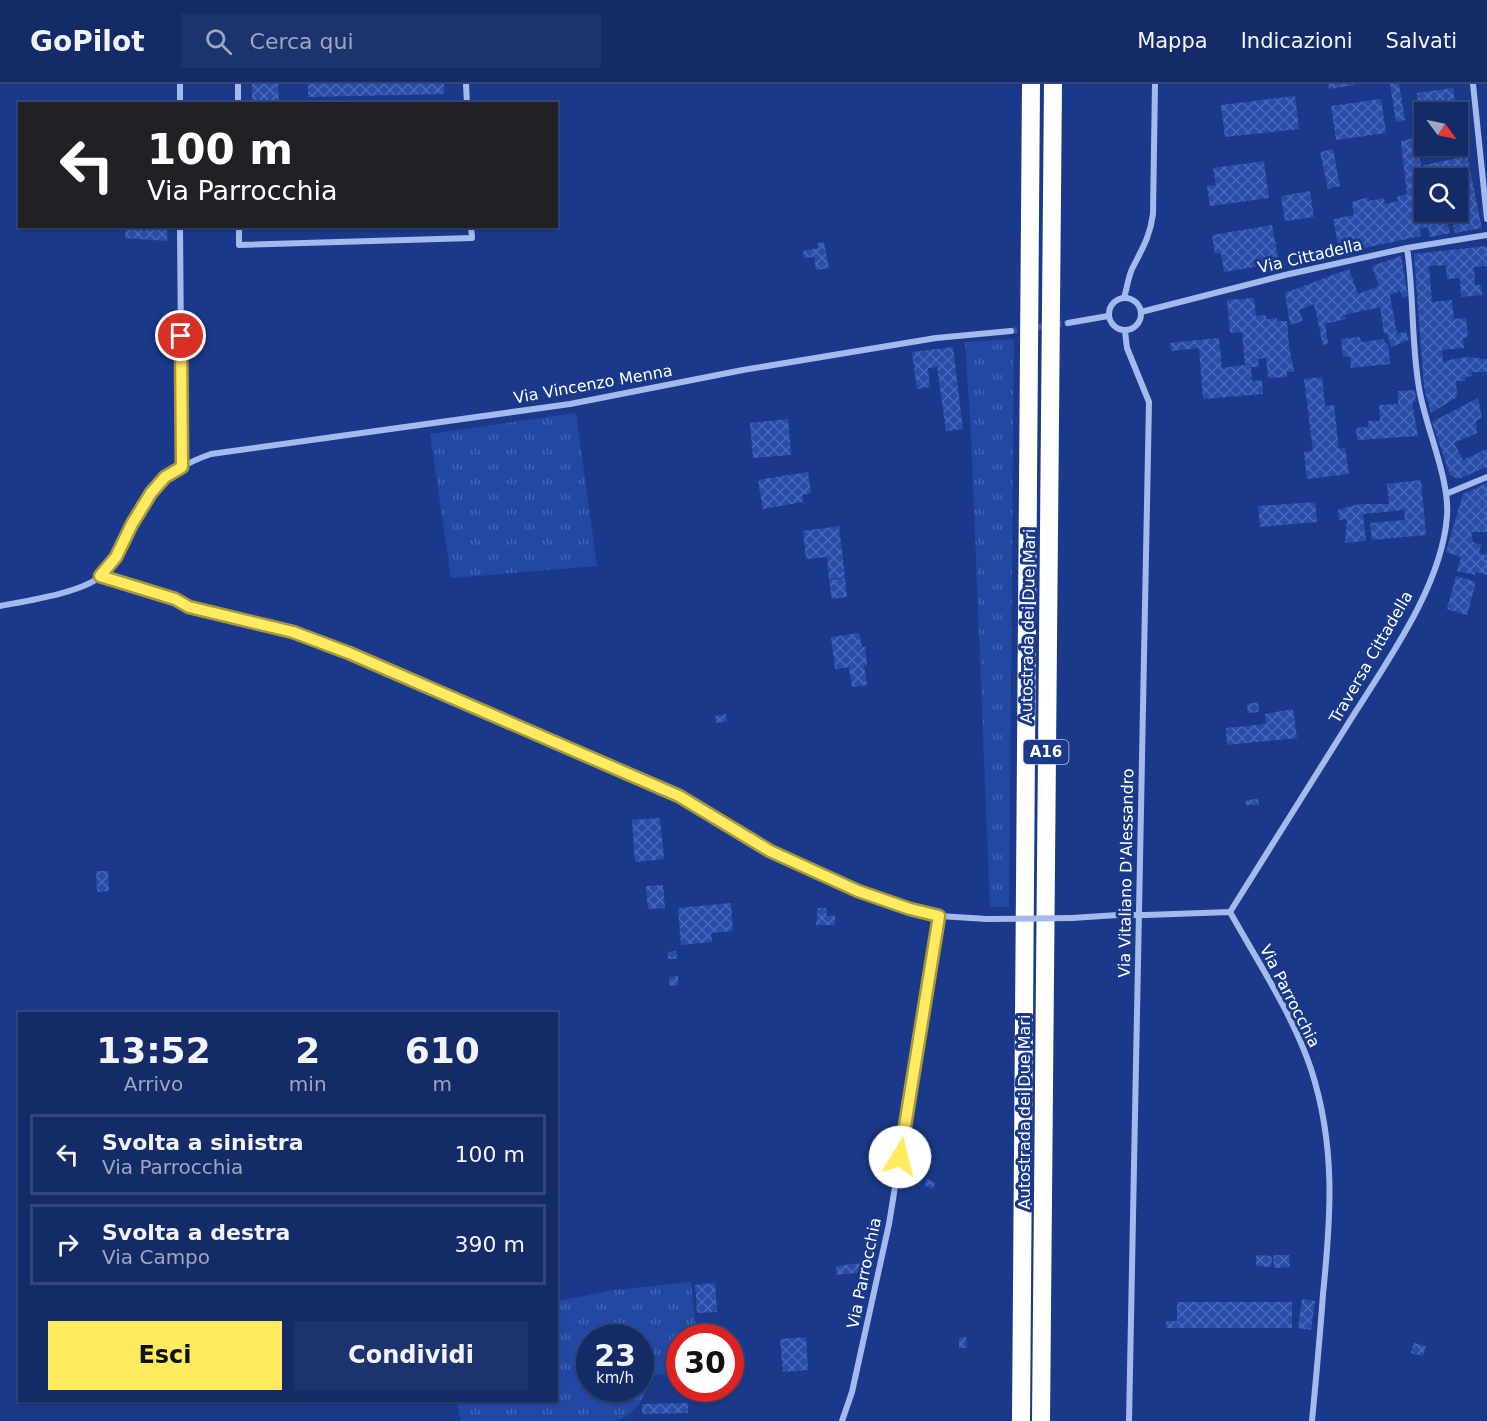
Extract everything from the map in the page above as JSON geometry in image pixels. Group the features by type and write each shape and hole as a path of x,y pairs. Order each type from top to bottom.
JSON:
{"highway":[{"name":"Autostrada dei Due Mari","path":"1021,1421 1030,84"},
{"name":"Autostrada dei Due Mari","path":"1041,1421 1053,84"}],"street":[{"path":"180,84 180,102"},
{"path":"238,84 238,102"},
{"path":"466,84 467,102"},
{"path":"1124,298 1131,271 1147,243 1151,228 1155,84"},
{"path":"1473,84 1487,219"},
{"path":"180,228 182,467"},
{"path":"239,228 239,245 472,238 471,228"},
{"name":"Via Cittadella","path":"1141,312 1285,275 1407,248 1487,235"},
{"name":"Traversa Cittadella","path":"1230,912 1398,643 1420,603 1442,544 1447,516 1446,494 1419,390 1414,357 1407,248"},
{"path":"1124,298 1137,303 1141,312 1141,318 1135,327 1125,331 1112,325 1108,316 1110,305 1124,298"},
{"path":"1068,323 1108,316"},
{"name":"Via Vincenzo Menna","path":"100,576 116,557 132,524 151,493 165,477 193,460 211,454 570,404 754,368 936,338 1011,331"},
{"name":"Via Vitaliano D'Alessandro","path":"1125,331 1127,348 1149,402 1129,1421"},
{"path":"1446,494 1487,477"},
{"path":"0,606 76,588 100,576 175,599 189,607 293,632 349,653 679,796 770,851 858,891 910,909 939,916 987,919 1230,912"},
{"name":"Via Parrocchia","path":"1230,912 1299,1040 1311,1069 1330,1155 1328,1239 1312,1421"},
{"name":"Via Parrocchia","path":"842,1421 852,1392 889,1224 939,916"}],"green space":[{"path":"1014,339 1009,907 990,907 971,435 965,342"},
{"path":"576,413 597,566 451,578 430,434"},
{"path":"691,1282 696,1324 666,1324 666,1374 654,1375 654,1324 576,1324 576,1402 640,1402 624,1418 616,1421 461,1421 456,1402 558,1402 558,1301 614,1290"}],"building":[{"path":"252,84 278,84 279,102 252,102"},
{"path":"308,84 444,84 444,94 308,97"},
{"path":"1328,84 1354,84 1354,85 1329,89"},
{"path":"1390,84 1399,84 1405,120 1396,122"},
{"path":"1453,88 1455,102 1418,102 1417,93"},
{"path":"1295,96 1299,129 1225,137 1221,105"},
{"path":"1381,99 1386,133 1336,140 1331,106"},
{"path":"1414,138 1414,156 1419,156 1421,166 1467,156 1482,228 1455,233 1453,225 1468,222 1468,168 1414,168 1414,222 1447,222 1450,233 1430,237 1428,227 1419,229 1421,236 1340,253 1333,219 1354,215 1352,202 1368,197 1369,201 1384,198 1385,204 1398,201 1397,197 1407,194 1401,141"},
{"path":"1333,149 1340,186 1328,189 1320,152"},
{"path":"1264,161 1269,198 1210,206 1207,186 1216,185 1213,168"},
{"path":"1310,191 1314,217 1285,221 1281,196"},
{"path":"1272,225 1279,263 1224,272 1221,253 1215,254 1212,235"},
{"path":"126,228 168,228 167,241 125,238"},
{"path":"824,242 829,268 816,270 814,257 804,258 803,251 818,248 817,243"},
{"path":"1487,246 1487,266 1474,267 1475,285 1481,285 1482,295 1461,297 1460,278 1447,279 1446,265 1429,266 1432,302 1452,300 1454,319 1466,318 1468,337 1463,338 1464,348 1442,350 1443,363 1465,357 1487,359 1487,372 1471,372 1472,376 1465,377 1465,381 1456,381 1457,397 1431,413 1424,387 1414,254"},
{"path":"1401,256 1408,296 1403,298 1400,291 1390,295 1397,334 1406,331 1409,340 1391,347 1387,333 1384,334 1380,307 1344,315 1346,319 1325,324 1328,343 1323,345 1314,304 1299,310 1303,321 1290,325 1285,293 1349,269 1358,294 1379,286 1372,266"},
{"path":"1254,298 1256,316 1266,315 1266,319 1277,318 1277,321 1287,321 1294,372 1287,372 1287,377 1268,378 1266,358 1258,359 1259,367 1251,367 1252,381 1262,380 1263,394 1203,399 1199,348 1171,351 1170,343 1219,338 1222,368 1245,365 1242,332 1230,333 1227,300"},
{"path":"1360,337 1361,342 1384,339 1388,344 1390,364 1351,368 1350,356 1343,357 1341,339"},
{"path":"953,347 963,429 946,431 937,367 928,368 930,387 917,389 912,352"},
{"path":"1322,377 1325,406 1334,405 1339,449 1345,448 1349,474 1307,479 1304,452 1313,451 1304,379"},
{"path":"1415,390 1416,402 1412,402 1418,436 1357,440 1356,428 1368,427 1368,421 1380,421 1379,405 1398,404 1398,391"},
{"path":"1478,398 1482,418 1476,421 1477,433 1454,443 1463,460 1487,449 1487,467 1458,479 1450,475 1432,422"},
{"path":"788,419 791,455 753,458 750,423"},
{"path":"808,472 811,493 802,495 803,502 763,509 758,480"},
{"path":"1421,480 1426,535 1372,540 1370,523 1405,520 1404,510 1363,514 1366,541 1345,543 1347,519 1339,520 1338,510 1359,504 1389,504 1387,484"},
{"path":"1487,483 1487,532 1471,532 1473,542 1481,545 1479,553 1487,555 1487,575 1457,571 1461,557 1446,552 1463,494"},
{"path":"1315,502 1317,522 1260,527 1258,506"},
{"path":"839,526 845,577 829,579 827,557 806,559 803,531"},
{"path":"1456,576 1476,582 1467,615 1447,609"},
{"path":"845,578 847,597 832,599 829,580"},
{"path":"859,633 862,647 865,647 867,665 864,665 867,685 852,687 849,667 835,669 831,637"},
{"path":"1258,702 1259,712 1248,713 1247,704"},
{"path":"1293,709 1297,738 1227,745 1226,728 1266,724 1265,714"},
{"path":"726,714 727,721 716,723 715,716"},
{"path":"1258,799 1259,805 1246,805 1246,800"},
{"path":"660,818 664,859 635,862 632,820"},
{"path":"96,871 108,871 109,891 97,892"},
{"path":"663,885 665,908 648,909 646,886"},
{"path":"731,903 733,931 711,933 712,942 681,945 678,908"},
{"path":"818,908 826,908 827,916 835,916 835,925 816,925"},
{"path":"676,951 677,959 668,959 668,952"},
{"path":"678,976 678,985 670,986 669,977"},
{"path":"927,1179 936,1183 932,1189 924,1185"},
{"path":"1256,1255 1272,1256 1271,1267 1256,1266"},
{"path":"1273,1255 1289,1255 1290,1267 1274,1268"},
{"path":"862,1263 863,1272 837,1275 836,1266"},
{"path":"715,1283 717,1312 697,1313 695,1285"},
{"path":"1302,1299 1315,1301 1311,1330 1298,1328"},
{"path":"1177,1302 1292,1302 1292,1328 1166,1328 1166,1321 1177,1321"},
{"path":"806,1337 808,1370 783,1372 780,1339"},
{"path":"966,1337 967,1348 959,1348 959,1338"},
{"path":"1414,1343 1426,1346 1423,1356 1411,1353"},
{"path":"688,1403 688,1413 642,1414 642,1404"}],"tunnel":[{"path":"1011,331 1068,323"}],"route":[{"path":"181,336 182,467 165,477 151,493 116,557 100,576 175,599 189,607 293,632 349,653 679,796 770,851 858,891 910,909 939,916 900,1157"}]}
